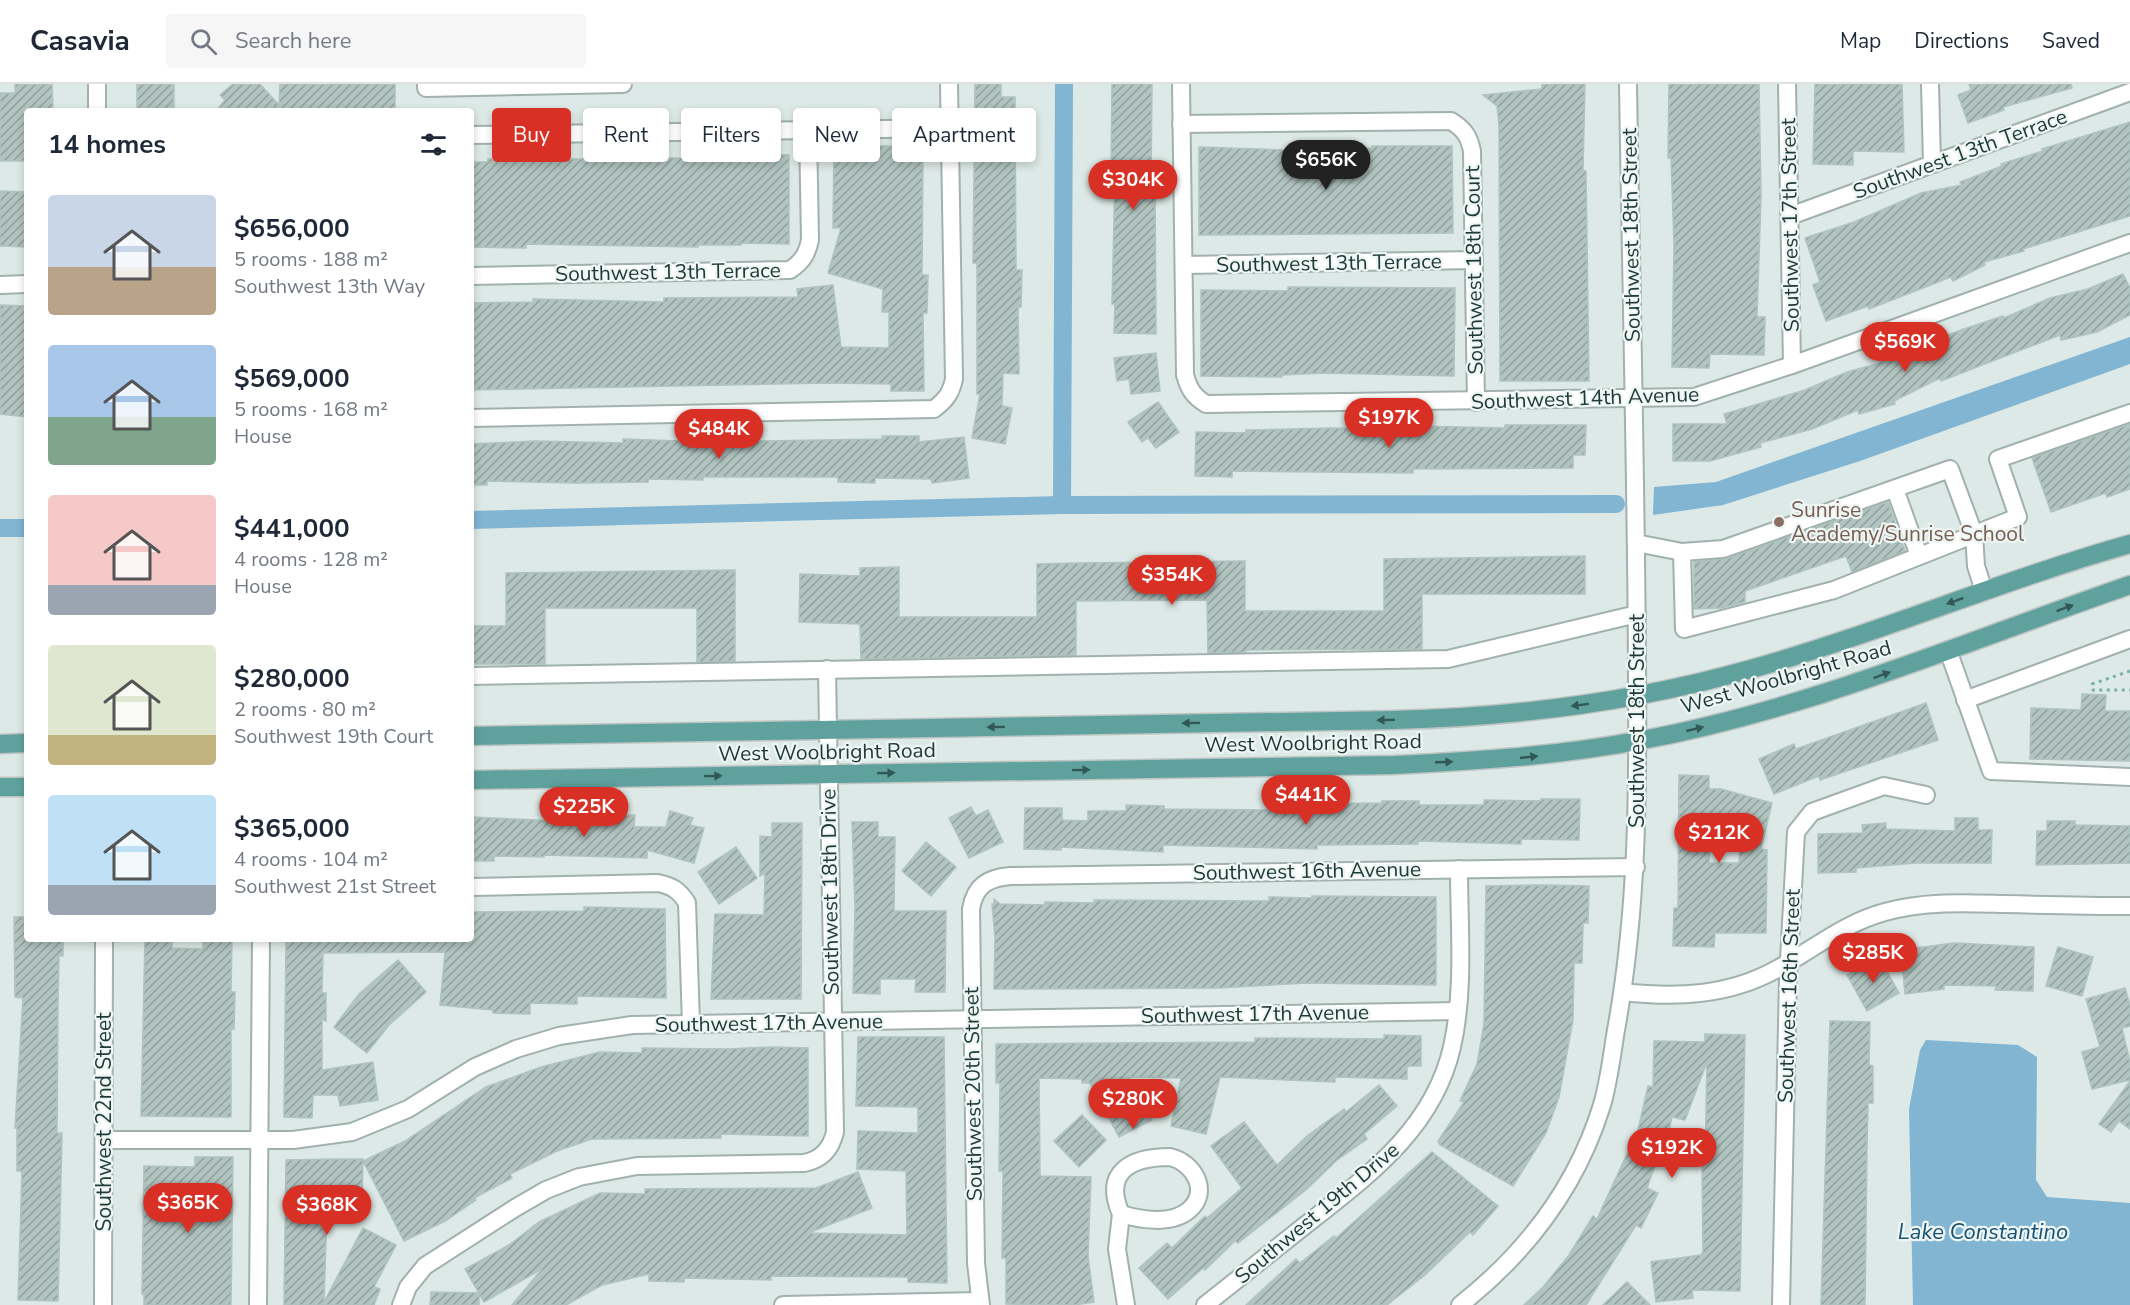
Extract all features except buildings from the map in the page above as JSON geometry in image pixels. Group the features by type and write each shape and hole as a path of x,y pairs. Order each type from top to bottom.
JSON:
{"main road":[{"name":"West Woolbright Road","path":"474,736 1438,719 1527,712 1637,696 1754,668 2130,544"},
{"name":"West Woolbright Road","path":"474,780 1394,765 1505,759 1637,741 1807,699 2130,585"},
{"path":"0,744 24,743"},
{"path":"0,787 24,787"}],"street":[{"path":"97,84 97,108"},
{"path":"426,84 426,88 624,84"},
{"path":"949,84 950,108"},
{"path":"1180,84 1184,265"},
{"name":"Southwest 18th Street","path":"1460,1305 1515,1256 1552,1209 1575,1171 1603,1102 1623,992 1636,867 1637,741 1628,84"},
{"name":"Southwest 17th Street","path":"1787,84 1792,365"},
{"path":"1930,84 1932,164"},
{"name":"Southwest 13th Terrace","path":"1790,216 2130,93"},
{"name":"Southwest 18th Court","path":"1181,124 1451,121 1462,128 1470,138 1476,402"},
{"path":"474,135 793,130"},
{"name":"Southwest 13th Terrace","path":"474,276 790,270 801,263 808,252 810,240 809,162"},
{"path":"474,418 934,409 944,402 951,391 954,379 951,162"},
{"name":"Southwest 14th Avenue","path":"1184,265 1185,375 1188,387 1195,398 1206,404 1633,399 1708,395 2130,243"},
{"name":"Southwest 13th Terrace","path":"1184,265 1474,260"},
{"path":"0,285 24,284"},
{"path":"1682,552 1684,629 1834,590 2018,517 1998,459 2130,413"},
{"path":"1636,543 1682,552 1723,549 1950,470 1974,534 1976,566 1984,591"},
{"path":"1895,489 1919,556"},
{"path":"474,675 1448,659 1637,614"},
{"path":"1965,700 2130,639"},
{"path":"1948,650 1991,771 2130,777"},
{"name":"Southwest 18th Drive","path":"401,1305 408,1287 425,1266 514,1208 546,1190 579,1177 638,1166 804,1163 816,1161 832,1144 835,1132 827,774 827,669"},
{"name":"Southwest 16th Street","path":"1781,1305 1794,843 1802,821 1812,812 1884,786 1926,795"},
{"name":"Southwest 16th Avenue","path":"981,886 993,878 1010,876 1636,867"},
{"name":"Southwest 19th Drive","path":"1205,1305 1373,1172 1395,1152 1418,1124 1443,1076 1452,1046 1457,1011 1459,869"},
{"path":"474,887 658,883 681,892 687,903 691,1024"},
{"name":"Southwest 20th Street","path":"980,1303 976,1263 971,909 973,897 981,886"},
{"path":"1623,992 1656,996 1717,991 1746,982 1789,962 1830,935 1857,921 1916,905 1947,903 2130,906"},
{"name":"Southwest 22nd Street","path":"103,1305 104,942"},
{"path":"258,1305 261,942"},
{"name":"Southwest 17th Avenue","path":"104,1140 323,1138 381,1123 475,1067 516,1049 559,1036 632,1025 1457,1011"},
{"path":"1122,1214 1137,1219 1155,1219 1174,1217 1188,1211 1198,1196 1194,1171 1180,1159 1170,1157 1144,1158 1126,1166 1120,1172 1116,1191 1122,1214 1116,1249 1126,1305"},
{"path":"783,1305 980,1303"}],"path":[{"path":"2130,671 2092,684 2093,690 2130,690"}],"water":[{"path":"2130,337 2130,364 1860,461 1723,505 1653,515 1654,487 1716,482"},
{"name":"Lake Constantino","path":"1926,1040 2018,1045 2037,1057 2036,1180 2047,1197 2130,1203 2130,1305 1913,1305 1909,1109 1920,1050"}],"waterway":[{"path":"1062,505 1064,84"},
{"path":"474,520 1062,505 1616,504"},
{"path":"0,528 24,528"}],"place":[{"name":"Sunrise Academy/Sunrise School","path":"1779,522"}]}
